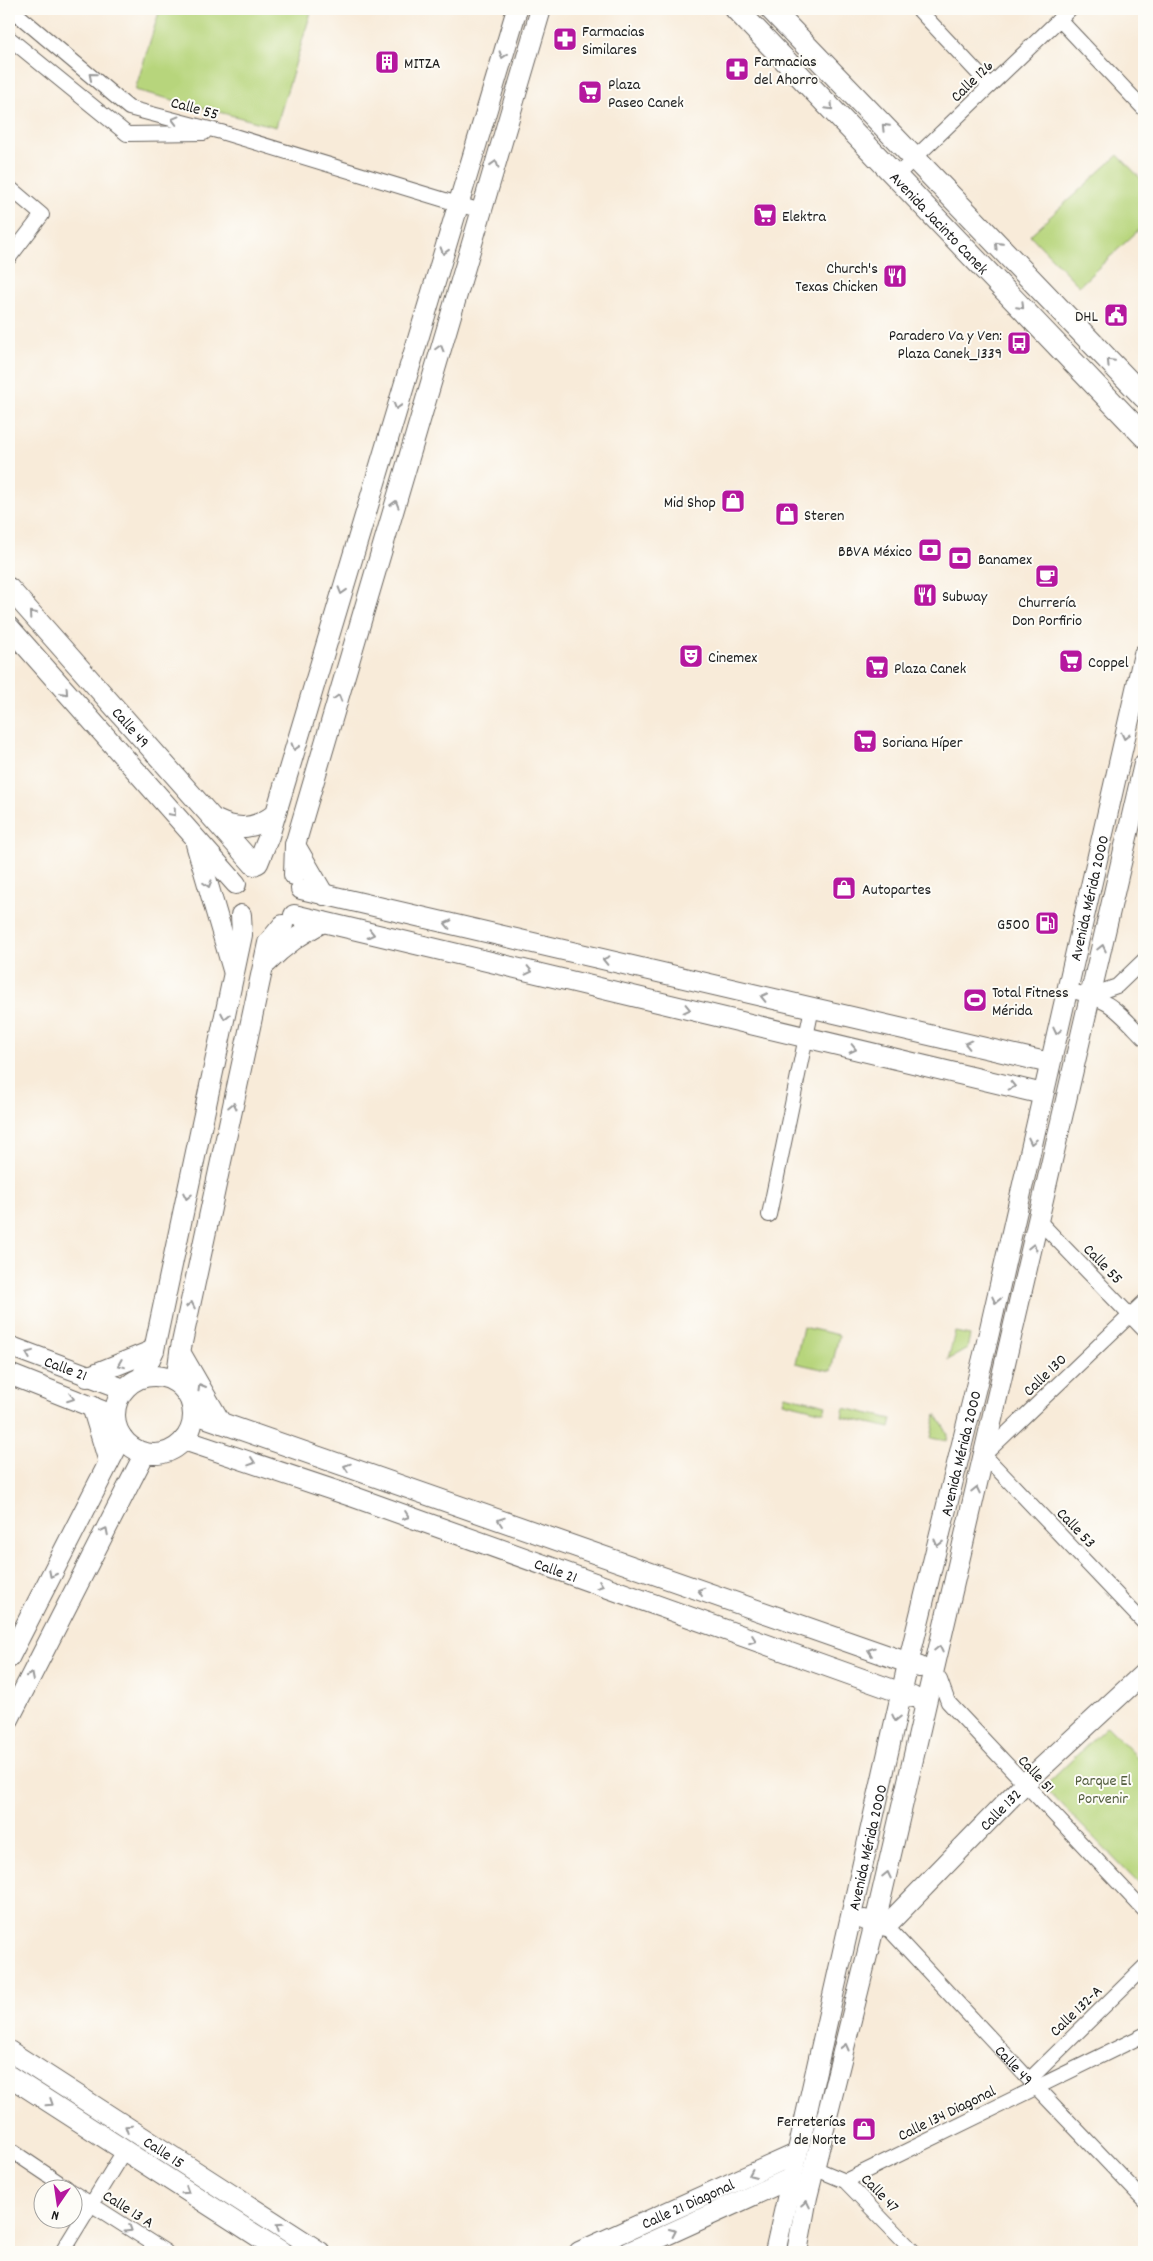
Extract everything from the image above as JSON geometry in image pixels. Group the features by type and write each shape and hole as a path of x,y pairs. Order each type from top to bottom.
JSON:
{"main road":[{"name":"Avenida Jacinto Canek","path":"736,9 1144,436"},
{"name":"Avenida Jacinto Canek","path":"771,9 1144,397"}],"street":[{"name":"Calle 55","path":"11,9 129,108 221,132"},
{"path":"256,864 275,814 517,9"},
{"path":"176,1382 180,1352 268,943 299,908 295,845 542,9"},
{"path":"918,9 990,86"},
{"name":"Calle 126","path":"896,176 1070,9"},
{"path":"1059,19 1144,109"},
{"name":"Calle 55","path":"9,38 127,134 221,132"},
{"path":"221,132 481,211"},
{"path":"9,187 42,215 9,258"},
{"path":"356,545 381,551"},
{"name":"Calle 49","path":"9,588 212,818 256,864"},
{"name":"Calle 49","path":"9,628 236,884"},
{"path":"33,656 55,640"},
{"name":"Avenida Mérida 2000","path":"775,2252 908,1664 961,1450 1144,654"},
{"name":"Avenida Mérida 2000","path":"797,2252 814,2168 881,1924 927,1702 1144,764"},
{"path":"212,818 228,826 240,828 252,827 265,822 275,814"},
{"path":"194,837 234,973"},
{"path":"295,845 324,895"},
{"path":"142,1377 154,1350 242,935 241,915 236,905 234,894 236,884 242,874 256,864 278,863 297,882 324,895 1050,1063"},
{"path":"241,915 256,926 274,928 289,920 323,922 1043,1094"},
{"path":"263,968 281,947 294,937 323,922"},
{"path":"1091,995 1116,986 1144,960"},
{"path":"1067,990 1091,995 1113,1006 1144,1038"},
{"path":"769,1215 812,1008"},
{"path":"197,1149 223,1154"},
{"name":"Calle 55","path":"1039,1221 1144,1330"},
{"name":"Calle 130","path":"984,1455 1144,1302"},
{"name":"Calle 21","path":"9,1346 124,1389"},
{"path":"88,1377 154,1350"},
{"path":"180,1352 221,1423"},
{"name":"Calle 21","path":"9,1374 115,1416"},
{"path":"154,1375 166,1377 176,1382 185,1390 191,1401 193,1413 192,1424 184,1440 170,1450 160,1453 145,1453 129,1444 122,1437 117,1427 115,1416 119,1397 124,1389 142,1377 154,1375"},
{"path":"92,1406 109,1462"},
{"name":"Calle 21","path":"193,1413 934,1672"},
{"path":"9,1658 122,1437"},
{"name":"Calle 21","path":"184,1440 538,1563 927,1702"},
{"path":"133,1477 206,1447"},
{"path":"961,1450 984,1455"},
{"path":"10,1715 145,1453"},
{"name":"Calle 53","path":"984,1455 1144,1623"},
{"path":"538,1563 547,1537"},
{"name":"Calle 51","path":"934,1672 940,1680 948,1702 1144,1910"},
{"name":"Calle 132","path":"881,1924 1024,1784 1144,1673"},
{"path":"927,1702 948,1702"},
{"path":"852,1917 881,1924"},
{"name":"Calle 49","path":"881,1924 1144,2200"},
{"name":"Calle 132-A","path":"1033,2083 1144,1967"},
{"name":"Calle 134 Diagonal","path":"845,2181 1033,2083 1144,2035"},
{"name":"Calle 15","path":"9,2051 320,2252"},
{"name":"Calle 15","path":"9,2076 282,2252"},
{"path":"9,2149 52,2178"},
{"path":"62,2252 124,2151"},
{"name":"Calle 21 Diagonal","path":"579,2252 796,2154"},
{"name":"Calle 47","path":"814,2168 845,2181 914,2252"},
{"name":"Calle 21 Diagonal","path":"629,2252 791,2178"},
{"name":"Calle 13 A","path":"82,2198 166,2252"}],"green space":[{"path":"160,9 312,9 276,127 135,90"},
{"path":"1118,155 1144,182 1144,225 1079,286 1030,235"},
{"path":"803,1327 839,1335 831,1371 795,1363"},
{"path":"955,1332 970,1335 967,1349 948,1360"},
{"path":"785,1395 826,1405 824,1412 783,1402"},
{"path":"844,1408 892,1419 890,1428 842,1417"},
{"path":"936,1414 948,1434 947,1441 931,1438"},
{"name":"Parque El Porvenir","path":"1107,1726 1144,1764 1144,1889 1044,1787"}],"place":[{"name":"Farmacias Similares","path":"565,39"},
{"name":"MITZA","path":"387,62"},
{"name":"Farmacias del Ahorro","path":"737,69"},
{"name":"Plaza Paseo Canek","path":"590,92"},
{"name":"Elektra","path":"765,215"},
{"name":"Church's Texas Chicken","path":"895,276"},
{"name":"DHL","path":"1116,315"},
{"name":"Paradero Va y Ven: Plaza Canek_1339","path":"1019,343"},
{"name":"Mid Shop","path":"733,501"},
{"name":"Steren","path":"787,514"},
{"name":"BBVA México","path":"930,550"},
{"name":"Banamex","path":"960,558"},
{"name":"Churrería Don Porfirio","path":"1047,576"},
{"name":"Subway","path":"925,595"},
{"name":"Cinemex","path":"691,656"},
{"name":"Coppel","path":"1071,661"},
{"name":"Plaza Canek","path":"877,667"},
{"name":"Soriana Híper","path":"865,741"},
{"name":"Autopartes","path":"844,888"},
{"name":"G500","path":"1047,923"},
{"name":"Total Fitness Mérida","path":"975,1000"},
{"name":"Ferreterías de Norte","path":"864,2129"}]}
